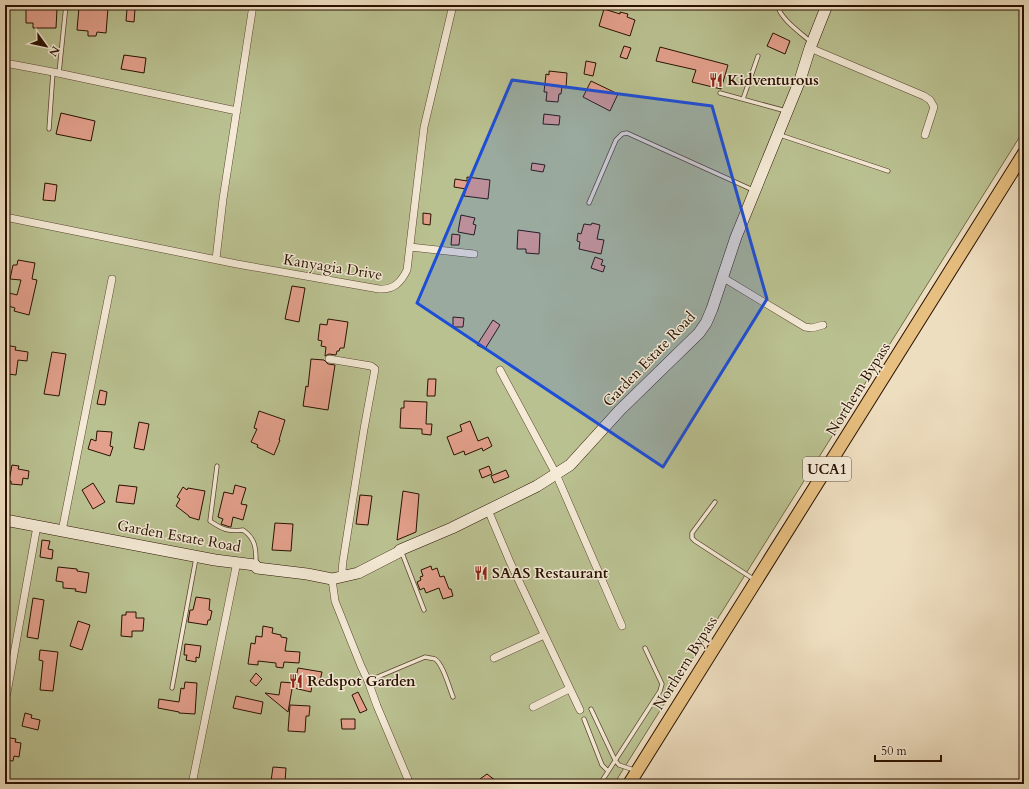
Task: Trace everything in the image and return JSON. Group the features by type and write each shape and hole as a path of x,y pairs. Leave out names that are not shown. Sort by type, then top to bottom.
{"main road":[{"name":"Northern Bypass","path":"629,784 1024,153"}],"street":[{"path":"216,259 253,5"},
{"name":"Kanyagia Drive","path":"5,217 237,264 386,289 393,288 402,279 407,270 424,127 453,5"},
{"name":"Garden Estate Road","path":"5,520 197,556 255,565 256,568 307,574 332,579 347,576 371,567 399,552 400,550 422,542 537,486 570,465 620,410 699,333 706,323 754,190 800,80 811,45 827,5"},
{"path":"811,45 930,100 934,107 925,135"},
{"path":"5,63 237,111"},
{"path":"410,247 474,254"},
{"path":"722,277 805,327 812,328 823,325"},
{"path":"62,531 112,279"},
{"path":"328,359 371,366 375,369 343,561 342,571 347,576"},
{"path":"500,370 556,474 622,626"},
{"path":"488,510 510,562 580,710"},
{"path":"5,696 8,693 37,526"},
{"path":"192,784 237,562"},
{"path":"332,579 336,601 377,706 410,784"},
{"path":"494,658 544,635"},
{"path":"533,707 569,689"}],"lane":[{"path":"49,129 66,5"},
{"path":"778,5 778,9 783,16 811,45"},
{"path":"743,99 758,56"},
{"path":"720,93 786,111"},
{"path":"589,204 616,140 622,134 627,133 754,190"},
{"path":"777,134 888,171"},
{"path":"217,466 210,521 219,528 233,531 242,530 250,535 255,546 256,568"},
{"path":"715,502 692,533 692,538 756,580"},
{"path":"400,550 424,610"},
{"path":"172,688 197,556"},
{"path":"600,784 660,691 662,684 645,648"},
{"path":"368,680 425,657 431,658 440,664 453,697"},
{"path":"591,709 615,760 619,764 637,771"},
{"path":"584,719 602,765 608,771"}],"highlighted area":[{"path":"512,80 712,106 767,299 663,467 417,303"}],"green space":[{"path":"5,5 1024,5 1024,130 614,784 5,784"}],"building":[{"path":"93,5 100,5 99,7 108,8 106,33 97,32 96,36 88,36 88,31 77,30 79,7 92,8"},
{"path":"26,9 57,9 56,28 33,28 33,23 26,23"},
{"path":"127,9 135,9 134,22 126,21"},
{"path":"604,9 620,14 620,12 628,14 627,17 635,20 630,36 599,26"},
{"path":"773,33 790,41 785,54 767,46"},
{"path":"624,46 631,48 627,59 620,57"},
{"path":"660,47 728,65 721,89 692,82 696,70 656,61"},
{"path":"124,55 146,58 144,73 121,69"},
{"path":"586,61 596,63 593,76 584,74"},
{"path":"549,71 567,73 566,88 562,87 558,102 546,101 547,92 544,92 546,74 549,75"},
{"path":"591,81 618,94 610,111 583,97"},
{"path":"61,113 95,121 91,141 56,134"},
{"path":"544,114 560,116 559,125 543,124"},
{"path":"532,163 545,165 543,172 531,170"},
{"path":"467,177 490,180 488,199 464,196 466,189 454,187 455,179 467,181"},
{"path":"45,183 57,185 55,201 43,200"},
{"path":"423,213 431,214 430,225 423,224"},
{"path":"461,215 475,218 473,224 476,225 474,235 458,232"},
{"path":"592,223 600,225 597,239 604,240 601,254 579,249 580,242 577,241 578,233 581,234 584,224 591,225"},
{"path":"518,230 540,233 539,254 526,253 526,249 517,249"},
{"path":"452,234 460,235 459,245 451,245"},
{"path":"595,257 603,260 601,265 605,266 603,272 591,268"},
{"path":"18,260 35,263 32,279 37,280 29,315 14,311 15,308 5,305 5,292 17,295 21,280 10,279 13,265 17,265"},
{"path":"292,286 305,288 299,322 285,319"},
{"path":"453,317 464,318 463,327 453,327"},
{"path":"328,319 348,322 344,348 340,348 336,355 329,354 325,356 326,347 321,346 322,341 318,340 320,324 327,325"},
{"path":"493,320 500,325 485,349 477,345"},
{"path":"5,345 16,347 15,350 28,352 27,361 18,360 16,375 8,374 8,372 5,371"},
{"path":"52,352 66,354 59,396 44,394"},
{"path":"311,359 324,360 328,364 335,365 328,410 303,406 306,386 308,387"},
{"path":"428,379 436,379 435,396 427,396"},
{"path":"100,390 107,392 105,405 97,404"},
{"path":"404,401 427,402 426,424 432,424 431,435 422,434 422,429 400,428 401,408 404,408"},
{"path":"259,411 285,420 280,440 274,455 257,447 258,445 251,442 257,429 254,428"},
{"path":"470,421 478,441 488,437 492,446 483,451 482,448 465,455 464,451 454,455 447,437 462,431 460,425"},
{"path":"139,422 149,424 144,450 134,448"},
{"path":"97,431 112,432 110,446 113,447 110,456 88,449 91,439 96,441"},
{"path":"12,465 19,466 18,469 29,471 28,479 23,478 22,485 11,484 11,481 9,481"},
{"path":"489,466 492,474 482,478 479,470"},
{"path":"506,470 509,477 494,483 491,476"},
{"path":"93,483 105,502 93,509 82,490"},
{"path":"119,485 137,487 134,504 116,502"},
{"path":"235,485 246,488 241,504 247,505 243,520 233,517 230,527 221,524 223,519 218,517 224,492 233,494"},
{"path":"183,487 187,490 188,488 205,491 199,520 189,517 176,506 180,499 177,497"},
{"path":"403,491 419,494 416,532 397,540"},
{"path":"360,495 372,496 368,525 356,524"},
{"path":"275,523 293,524 291,551 272,550"},
{"path":"42,540 50,541 48,549 53,550 52,559 40,557"},
{"path":"431,566 432,570 437,568 440,577 444,576 453,596 443,599 439,588 426,593 424,588 420,590 417,582 421,580 420,577 423,576 421,570"},
{"path":"58,567 77,569 77,571 89,573 86,593 75,591 76,589 63,588 63,582 56,581"},
{"path":"196,597 210,599 209,610 212,611 207,625 188,622 190,610 193,610"},
{"path":"33,598 44,600 38,639 27,637"},
{"path":"126,612 136,612 136,618 144,618 143,631 132,631 132,637 121,636 122,615 126,615"},
{"path":"78,621 90,625 82,650 70,646"},
{"path":"263,626 273,628 272,633 287,638 285,651 300,652 299,663 284,662 283,668 276,667 276,663 258,661 258,665 248,664 251,643 255,644 256,636 262,637"},
{"path":"185,644 201,646 199,658 196,657 196,662 186,660 187,655 184,655"},
{"path":"40,650 58,652 53,691 40,690 43,661 39,660"},
{"path":"298,668 322,672 319,685 312,684 311,692 294,688"},
{"path":"256,673 262,679 256,686 250,681"},
{"path":"185,682 197,683 195,714 179,713 158,708 159,699 179,702 181,688 184,689"},
{"path":"281,682 293,683 288,712 265,693 279,695"},
{"path":"358,692 367,710 360,713 352,695"},
{"path":"236,696 263,702 261,714 233,708"},
{"path":"290,705 310,706 309,716 306,716 305,732 288,731"},
{"path":"25,713 32,715 31,718 40,720 38,730 22,726"},
{"path":"341,719 355,719 355,729 342,729"},
{"path":"5,737 16,739 15,742 21,743 19,757 14,756 13,761 5,760"},
{"path":"273,767 286,768 285,783 271,781"},
{"path":"487,774 500,784 473,784"}],"place":[{"name":"Kidventurous","path":"716,80"},
{"name":"SAAS Restaurant","path":"481,573"},
{"name":"Redspot Garden","path":"296,681"}]}
